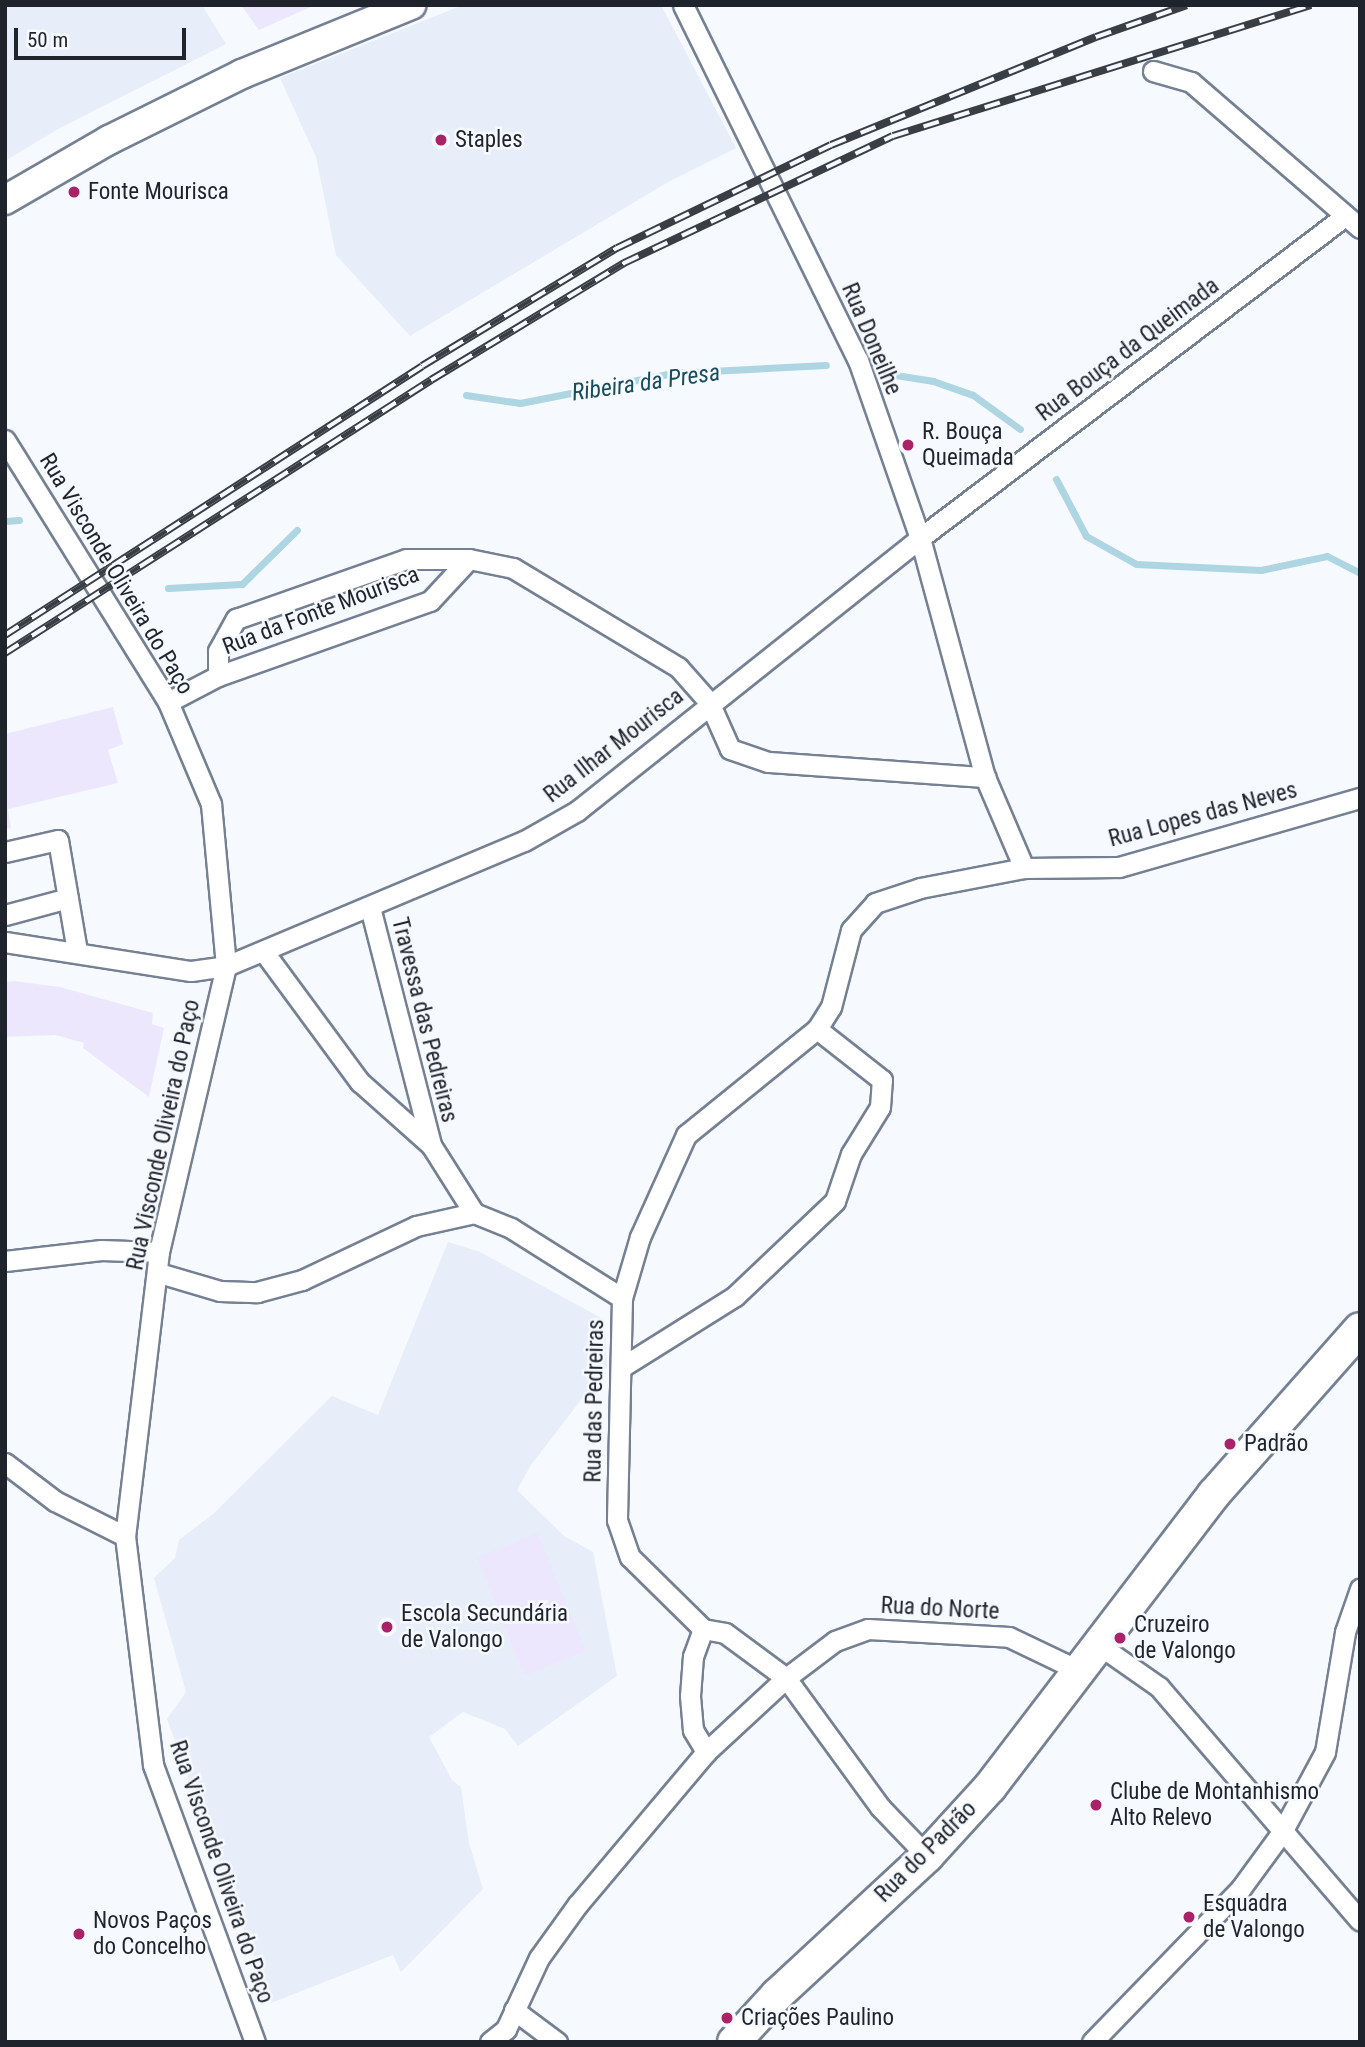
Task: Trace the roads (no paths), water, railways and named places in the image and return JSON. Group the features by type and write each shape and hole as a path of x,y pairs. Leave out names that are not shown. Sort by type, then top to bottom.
{"main road":[{"path":"5,200 109,140 242,74 411,5"},
{"name":"Rua do Padrão","path":"734,2042 777,1995 927,1856 990,1787 1214,1493 1360,1329"}],"street":[{"name":"Rua Doneilhe","path":"683,5 858,360 920,538 985,777 1024,868"},
{"path":"1153,71 1191,82 1353,222"},
{"name":"Rua Bouça da Queimada","path":"709,702 920,538 1353,222"},
{"name":"Rua Visconde Oliveira do Paço","path":"5,440 168,702 211,804 226,966 159,1252 159,1273 125,1536 153,1765 255,2042"},
{"name":"Rua da Fonte Mourisca","path":"218,676 218,651 236,619 406,559 469,559 513,568 678,667 709,702"},
{"name":"Rua da Fonte Mourisca","path":"168,702 218,676 430,601 469,559"},
{"name":"Rua Ilhar Mourisca","path":"5,942 77,951 191,971 226,966 524,841 577,811 709,702 730,749 768,762 985,777"},
{"name":"Rua Lopes das Neves","path":"622,1298 640,1237 686,1135 817,1029 831,1007 851,930 876,903 920,888 1024,868 1119,867 1360,798"},
{"path":"5,852 58,840 77,951"},
{"path":"5,915 68,898"},
{"name":"Travessa das Pedreiras","path":"370,907 431,1145"},
{"path":"159,1273 220,1291 257,1292 302,1280 416,1226 474,1213 431,1145 360,1082 264,952"},
{"path":"622,1367 735,1296 835,1201 851,1154 880,1107 883,1080 817,1029"},
{"name":"Rua das Pedreiras","path":"474,1213 511,1228 622,1298 617,1520 630,1556 703,1629 725,1633 786,1678 880,1807 927,1856"},
{"path":"5,1262 101,1250 159,1252"},
{"path":"5,1463 55,1500 125,1536"},
{"path":"1092,2042 1241,1888 1282,1832 1325,1752 1345,1632 1360,1589"},
{"path":"703,1629 693,1656 690,1696 693,1730 706,1752"},
{"name":"Rua do Norte","path":"490,2042 506,2029 539,1958 578,1904 706,1752 786,1678 835,1641 868,1629 1009,1637 1080,1671"},
{"path":"1099,1645 1158,1687 1360,1920"},
{"path":"514,2010 557,2042"}],"waterway":[{"name":"Ribeira da Presa","path":"466,395 520,403 673,373 826,365"},
{"name":"Ribeira da Presa","path":"889,374 933,381 973,395 1020,429"},
{"name":"Ribeira da Presa","path":"1056,479 1086,536 1136,564 1261,570 1327,556 1360,573"},
{"name":"Ribeira da Presa","path":"5,521 19,520"},
{"name":"Ribeira da Presa","path":"168,588 242,584 297,530"}],"railway":[{"path":"5,635 422,366 617,248 831,145 1096,37 1187,5"},
{"path":"5,653 431,380 624,263 893,136 1311,5"}],"place":[{"name":"Staples","path":"441,140"},
{"name":"Fonte Mourisca","path":"74,192"},
{"name":"R. Bouça Queimada","path":"908,445"},
{"name":"Padrão","path":"1230,1444"},
{"name":"Escola Secundária de Valongo","path":"387,1627"},
{"name":"Cruzeiro de Valongo","path":"1120,1638"},
{"name":"Clube de Montanhismo Alto Relevo","path":"1096,1805"},
{"name":"Esquadra de Valongo","path":"1189,1917"},
{"name":"Novos Paços do Concelho","path":"79,1934"},
{"name":"Criações Paulino","path":"727,2018"}]}
